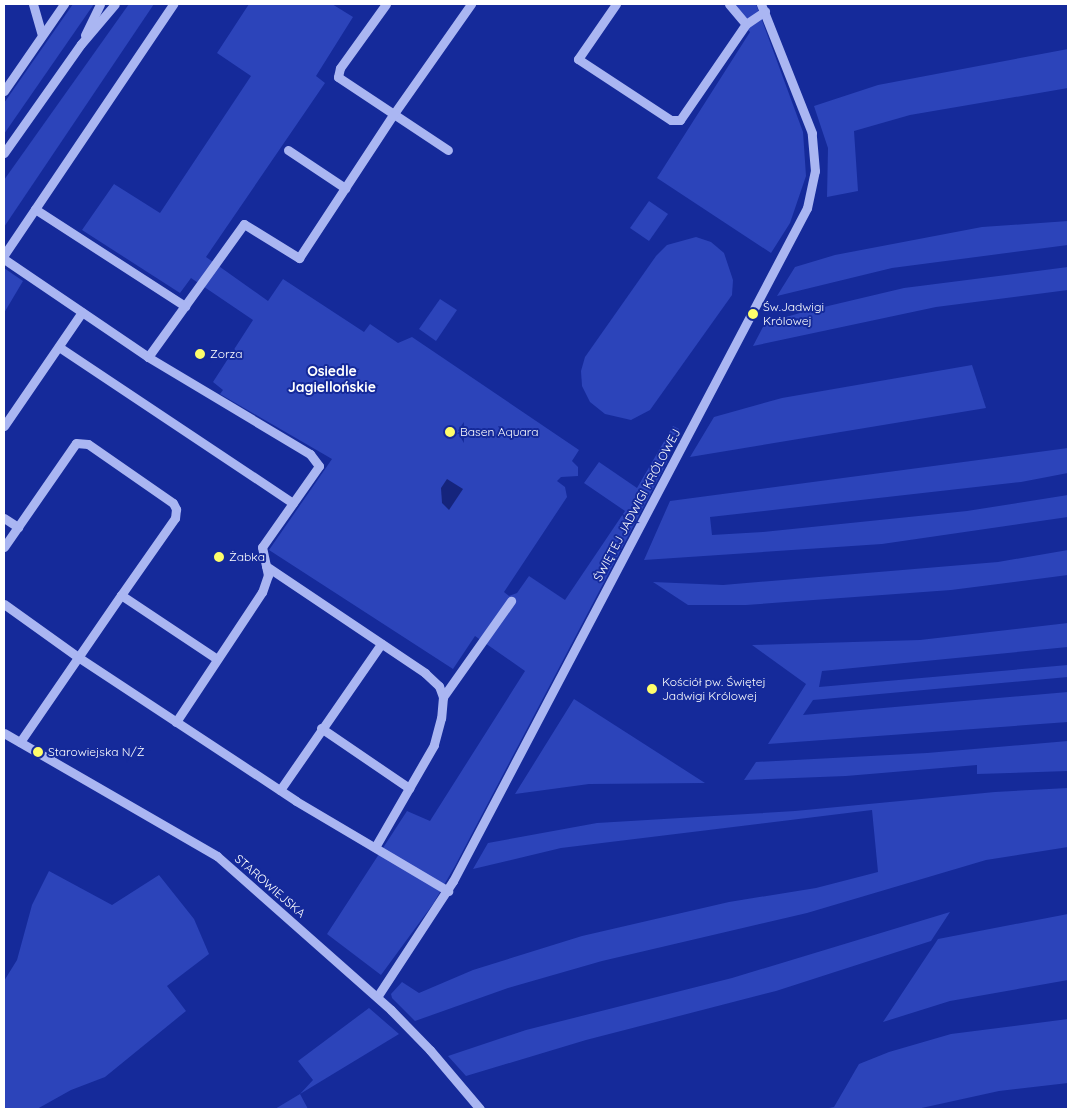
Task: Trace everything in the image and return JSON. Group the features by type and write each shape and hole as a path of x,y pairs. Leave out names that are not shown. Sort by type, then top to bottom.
{"street":[{"path":"33,4 42,35"},
{"path":"4,91 64,4"},
{"path":"80,44 100,4"},
{"path":"4,153 80,44 114,4"},
{"path":"173,4 4,257 148,357 316,459 319,466 262,547 268,575 262,592 176,722"},
{"path":"148,357 244,224 299,258 393,115 471,4"},
{"path":"616,4 578,59 671,120 680,120 694,103 746,24 763,8"},
{"path":"729,4 746,24"},
{"path":"383,5 340,68 338,77 448,150"},
{"name":"ŚWIĘTEJ JADWIGI KRÓLOWEJ","path":"376,997 448,890 807,208 815,171 812,133 763,8"},
{"path":"288,150 345,188"},
{"path":"35,209 185,306"},
{"path":"4,426 82,312"},
{"path":"59,347 293,503"},
{"path":"4,547 76,443 88,444 173,503 176,509 175,518 20,742"},
{"path":"4,518 18,527"},
{"path":"265,566 425,673 439,686 443,697"},
{"path":"121,595 218,659"},
{"path":"375,847 434,745 443,697 511,601"},
{"path":"4,604 78,657 280,790 448,890"},
{"path":"280,790 321,728 381,644"},
{"path":"321,728 409,788"},
{"name":"STAROWIEJSKA","path":"4,733 217,856 376,997 430,1050 480,1109"}],"shaded area":[{"path":"73,4 94,4 4,134 4,103"},
{"path":"129,4 154,4 4,227 4,180"},
{"path":"249,4 332,4 353,17 316,76 325,83 206,257 268,301 283,279 364,332 370,324 398,343 412,337 579,450 572,461 578,467 578,476 561,477 557,481 565,487 567,497 504,592 509,596 517,593 529,576 565,600 625,511 584,483 599,462 637,488 673,426 679,429 666,464 455,866 433,904 381,975 327,934 407,811 430,821 525,671 475,636 453,669 269,550 332,459 220,394 223,390 213,382 253,320 191,278 180,293 82,230 114,184 160,213 251,76 217,53"},
{"path":"724,4 756,4 803,132 806,176 790,223 771,253 657,178 750,32"},
{"path":"1068,49 1068,88 910,115 854,131 858,191 827,197 828,148 814,106 878,85"},
{"path":"649,201 668,214 649,241 630,228"},
{"path":"1068,221 1068,245 892,268 777,296 795,267 835,255 982,227"},
{"path":"696,237 711,242 724,253 733,280 732,295 650,410 631,420 605,414 590,402 582,386 581,371 585,357 656,256 667,245"},
{"path":"1068,267 1068,290 936,307 753,346 765,323 807,311 904,288"},
{"path":"4,268 23,281 4,313"},
{"path":"440,299 457,310 436,341 419,329"},
{"path":"972,365 986,408 690,457 714,417 782,398"},
{"path":"1068,448 1068,473 1021,482 710,517 712,535 763,532 967,511 1068,495 1068,517 882,544 644,560 670,501"},
{"path":"447,479 463,489 449,510 442,503 441,488"},
{"path":"1068,550 1068,575 951,590 746,605 688,605 653,582 723,585 998,562"},
{"path":"1068,623 1068,647 822,671 819,687 1068,665 1068,677 813,700 803,715 1068,692 1068,722 768,744 806,684 752,645 920,640"},
{"path":"574,699 705,783 589,784 515,794"},
{"path":"1068,741 1068,771 977,774 977,765 846,776 744,780 756,762 927,753"},
{"path":"1068,788 1068,847 986,860 807,913 602,961 508,988 415,1021 392,998 391,994 402,982 419,993 473,970 582,936 729,902 816,888 878,872 872,810 561,848 473,869 488,843 597,823 795,811 995,792"},
{"path":"49,871 112,905 159,875 194,919 209,954 167,986 186,1011 105,1077 71,1090 37,1109 4,1109 4,981 17,960 32,905"},
{"path":"950,912 931,941 776,991 586,1040 466,1076 448,1056 526,1030 732,978"},
{"path":"1068,914 1068,980 950,1001 883,1022 938,939"},
{"path":"369,1008 399,1034 300,1094 313,1080 298,1061"},
{"path":"1068,1019 1068,1083 999,1091 917,1109 824,1109 834,1107 859,1064 889,1052 951,1034"},
{"path":"300,1094 308,1109 275,1109"}],"place":[{"name":"Św.Jadwigi Królowej","path":"753,314"},
{"name":"Zorza","path":"200,354"},
{"name":"Basen Aquara","path":"450,432"},
{"name":"Żabka","path":"219,557"},
{"name":"Kościół pw. Świętej Jadwigi Królowej","path":"652,689"},
{"name":"Starowiejska N/Ż","path":"38,752"}],"district":[{"name":"Osiedle Jagiellońskie","path":"332,380"}]}
